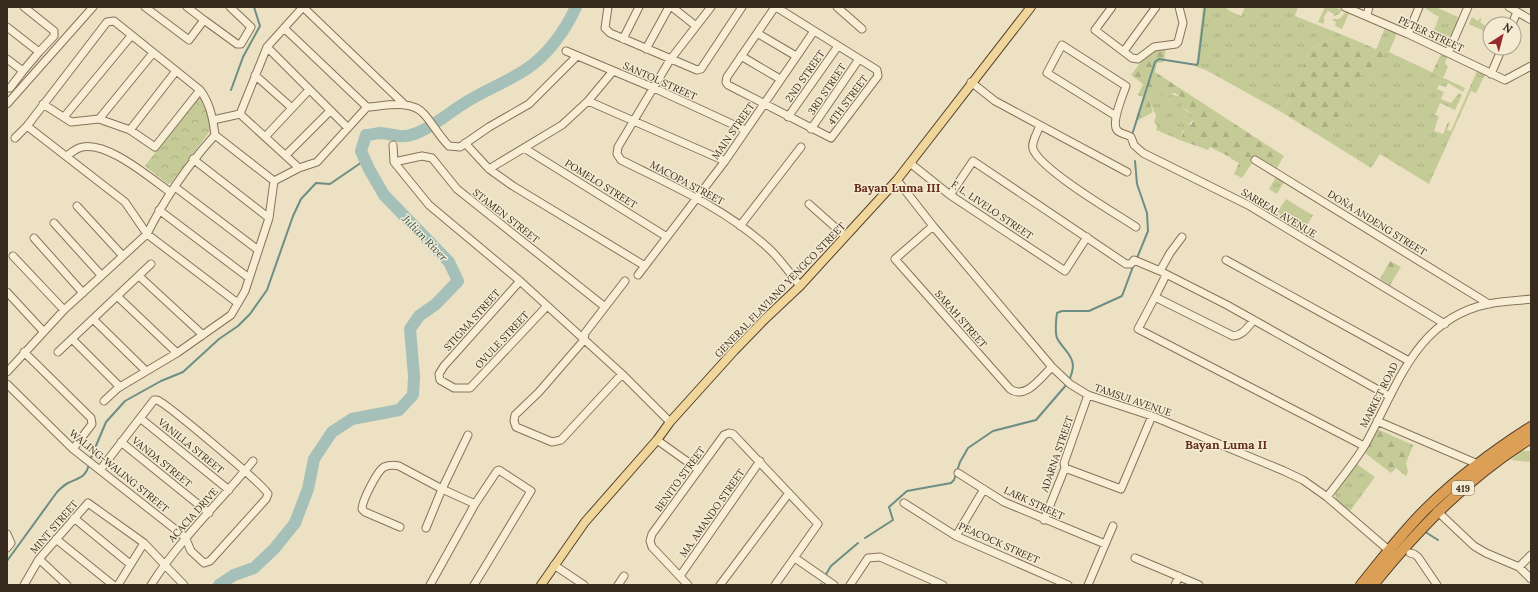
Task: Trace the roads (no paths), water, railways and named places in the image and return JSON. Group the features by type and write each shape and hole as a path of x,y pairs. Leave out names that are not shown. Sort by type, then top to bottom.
{"highway":[{"name":"419","path":"1403,548 1429,506 1482,467 1531,427"},
{"name":"419","path":"1361,585 1393,553 1403,548 1441,515 1482,467 1531,438"},
{"name":"419","path":"1373,585 1393,553"}],"main road":[{"name":"GENERAL FLAVIANO YENGCO STREET","path":"540,585 585,522 618,482 657,440 670,422 760,323 800,286 897,180 971,82 1031,7"}],"street":[{"path":"8,88 55,33 24,7"},
{"path":"7,104 93,7"},
{"path":"145,7 187,39 191,39 204,20"},
{"path":"187,7 238,44 241,44 251,27 230,7"},
{"path":"240,114 267,47 303,7 405,105"},
{"path":"608,7 605,28 610,33 693,70 701,68 742,7"},
{"path":"622,39 639,7"},
{"path":"646,49 670,7 696,26"},
{"name":"MACOPA STREET","path":"711,7 670,60 618,147 618,157 621,160 696,198 740,226 767,246 800,286"},
{"path":"780,79 741,56 775,7 814,31"},
{"path":"837,7 862,29"},
{"path":"1112,7 1095,30 1134,59 1138,59 1154,47 1176,44 1179,39 1183,23 1179,7"},
{"path":"1124,51 1156,7"},
{"name":"PETER STREET","path":"1345,7 1367,15 1491,74 1507,80 1531,66"},
{"path":"1367,15 1370,7"},
{"path":"1408,34 1419,7"},
{"path":"1448,53 1468,7"},
{"path":"1509,7 1531,20"},
{"path":"1515,16 1517,12"},
{"path":"15,138 27,126 107,22 114,20 131,36 200,90 206,97 213,120 215,135 274,181"},
{"path":"7,26 39,52"},
{"path":"284,28 367,107"},
{"name":"4TH STREET","path":"741,56 727,77 726,82 728,85 828,138 833,137 878,76 877,70 814,31"},
{"name":"MAIN STREET","path":"638,275 725,161 814,31"},
{"path":"757,33 796,56"},
{"path":"64,117 131,36"},
{"path":"1062,45 1126,86 1116,116 1047,73 1062,45"},
{"name":"2ND STREET","path":"788,117 838,46"},
{"path":"267,47 348,128"},
{"name":"SANTOL STREET","path":"566,51 654,88 745,130"},
{"path":"99,119 152,53"},
{"path":"274,181 299,168 317,162 367,107 405,105 416,108 424,113 449,146 460,147 489,126 529,104 577,56"},
{"path":"1491,74 1499,56"},
{"path":"7,59 23,71"},
{"name":"3RD STREET","path":"811,129 859,59"},
{"path":"130,130 176,71"},
{"path":"489,168 562,125 588,101 613,71"},
{"path":"255,75 292,108"},
{"path":"971,82 995,101 1127,172"},
{"path":"43,104 71,122 99,119 130,130 152,146 157,146 200,90"},
{"path":"265,137 309,90"},
{"path":"588,101 725,161"},
{"path":"286,155 330,111"},
{"path":"213,120 240,114"},
{"path":"240,114 299,168"},
{"name":"SARREAL AVENUE","path":"1116,116 1116,129 1128,135 1134,145 1143,152 1248,205 1445,324"},
{"path":"1040,125 1033,142 1033,148 1050,169 1136,227"},
{"path":"27,126 125,202 147,234 234,301 238,301"},
{"path":"7,372 43,331 64,310 147,234 159,210 193,159 215,135"},
{"path":"465,143 489,168 513,186 645,266"},
{"path":"393,145 394,162 429,205 520,281 622,374 670,422"},
{"path":"66,156 80,148 97,147 125,161 173,189 258,250"},
{"path":"740,226 801,147"},
{"name":"POMELO STREET","path":"524,148 667,237"},
{"name":"STAMEN STREET","path":"394,162 426,155 432,158 457,189 606,307"},
{"path":"193,159 269,218"},
{"name":"DOÑA ANDENG STREET","path":"1255,160 1489,304"},
{"path":"950,195 973,161 1126,264 1131,264 1134,260 1227,305 1253,321 1389,396"},
{"name":"F. L. LIVELO STREET","path":"910,163 950,195 1065,270 1087,237"},
{"name":"TAMSUI AVENUE","path":"897,180 933,226 1052,367 1070,384 1088,395 1152,416 1284,471 1315,488 1327,497 1393,553"},
{"path":"104,401 120,386 177,353 231,314 245,291 269,218 274,181"},
{"path":"809,204 845,236"},
{"path":"77,206 124,256"},
{"path":"159,210 249,278"},
{"path":"54,223 101,275"},
{"name":"SARAH STREET","path":"933,226 895,259 1010,390 1017,394 1025,393 1052,367"},
{"path":"1182,237 1170,253 1155,297 1138,329 1364,446"},
{"path":"34,238 83,293"},
{"path":"13,256 64,310"},
{"path":"1226,260 1408,361"},
{"path":"58,352 151,264"},
{"path":"138,276 203,335"},
{"name":"STIGMA STREET","path":"470,388 454,388 446,385 440,380 439,374 520,281"},
{"path":"622,374 562,440 552,442 516,427 514,421 515,416 539,392 584,340 585,333 625,281"},
{"path":"7,292 43,331"},
{"path":"117,296 177,353"},
{"path":"1155,297 1233,336 1239,336 1244,333 1253,321"},
{"name":"MARKET ROAD","path":"1327,497 1364,446 1408,361 1427,337 1445,324 1466,312 1489,304 1531,299"},
{"name":"OVULE STREET","path":"470,388 547,306"},
{"path":"93,319 146,371"},
{"path":"72,339 120,386"},
{"path":"24,352 91,418 92,424 73,449"},
{"name":"WALING-WALING STREET","path":"7,384 73,449 185,537"},
{"name":"ADARNA STREET","path":"1044,520 1065,468 1064,463 1088,395"},
{"path":"97,468 121,442 154,400 160,401 267,491 268,494 266,499 208,562 201,561 191,551 185,537"},
{"path":"1065,468 1120,489 1152,416"},
{"name":"VANILLA STREET","path":"140,418 228,490"},
{"path":"1377,421 1482,467"},
{"name":"BENITO STREET","path":"680,576 652,547 650,541 652,534 724,435 729,433 733,434 760,461"},
{"path":"426,528 442,489 468,435"},
{"path":"657,440 699,470"},
{"name":"VANDA STREET","path":"121,442 208,513"},
{"name":"ACACIA DRIVE","path":"151,585 165,563 185,537 253,461"},
{"path":"760,461 818,524 775,585"},
{"name":"MA. AMANDO STREET","path":"680,576 760,461"},
{"path":"400,527 365,512 362,509 377,474 383,468 391,465 399,466 442,489 475,504"},
{"path":"430,585 475,504 497,470 499,470 531,491 474,585"},
{"name":"LARK STREET","path":"958,473 1004,502 1044,520 1105,544"},
{"path":"956,536 984,489"},
{"path":"720,585 789,492"},
{"name":"PEACOCK STREET","path":"904,502 956,536 1068,585"},
{"name":"MINT STREET","path":"24,585 39,559 88,503 144,543"},
{"path":"1441,515 1449,524 1480,550 1519,567 1531,579"},
{"path":"74,518 130,564"},
{"path":"1088,585 1113,526"},
{"path":"7,534 11,543 7,548"},
{"path":"56,539 113,585"},
{"path":"118,585 144,543 165,563 184,585"},
{"path":"1403,548 1429,572 1437,585"},
{"path":"1519,567 1531,555"},
{"path":"795,558 834,585"},
{"path":"850,585 868,558 880,558 943,585"},
{"path":"1134,558 1199,585"},
{"path":"39,559 59,582 67,585"},
{"path":"554,565 584,585"},
{"path":"618,585 624,576"},
{"path":"680,576 688,585"},
{"path":"1175,585 1178,576"}],"waterway":[{"path":"231,90 243,57 260,26 254,7"},
{"name":"Julian River","path":"219,585 234,575 254,568 274,549 295,523 308,489 314,459 332,432 352,419 399,410 413,395 414,376 410,329 419,316 436,304 458,281 449,262 384,195 369,169 361,151 366,135 381,133 405,136 414,134 433,125 471,99 517,75 541,58 555,42 576,7"},
{"path":"1132,135 1155,62 1159,59 1197,65 1205,7"},
{"path":"90,460 106,422 125,401 161,381 183,372 219,339 238,326 250,314 267,290 293,216 301,199 316,183 330,184 365,160"},
{"path":"1135,161 1137,184 1147,213 1148,231 1137,258"},
{"path":"1069,380 1073,366 1070,356 1056,336 1057,313 1062,311 1089,311 1122,296 1134,264"},
{"path":"865,538 893,520 889,507 907,491 951,483 954,480 960,462 968,448 993,431 1036,420 1067,384"},
{"path":"7,561 57,492 62,487 84,475 89,464"},
{"path":"1427,533 1438,540"},
{"path":"825,576 831,566 858,543"}],"district":[{"name":"Bayan Luma III","path":"897,187"},
{"name":"Bayan Luma II","path":"1226,444"}]}
